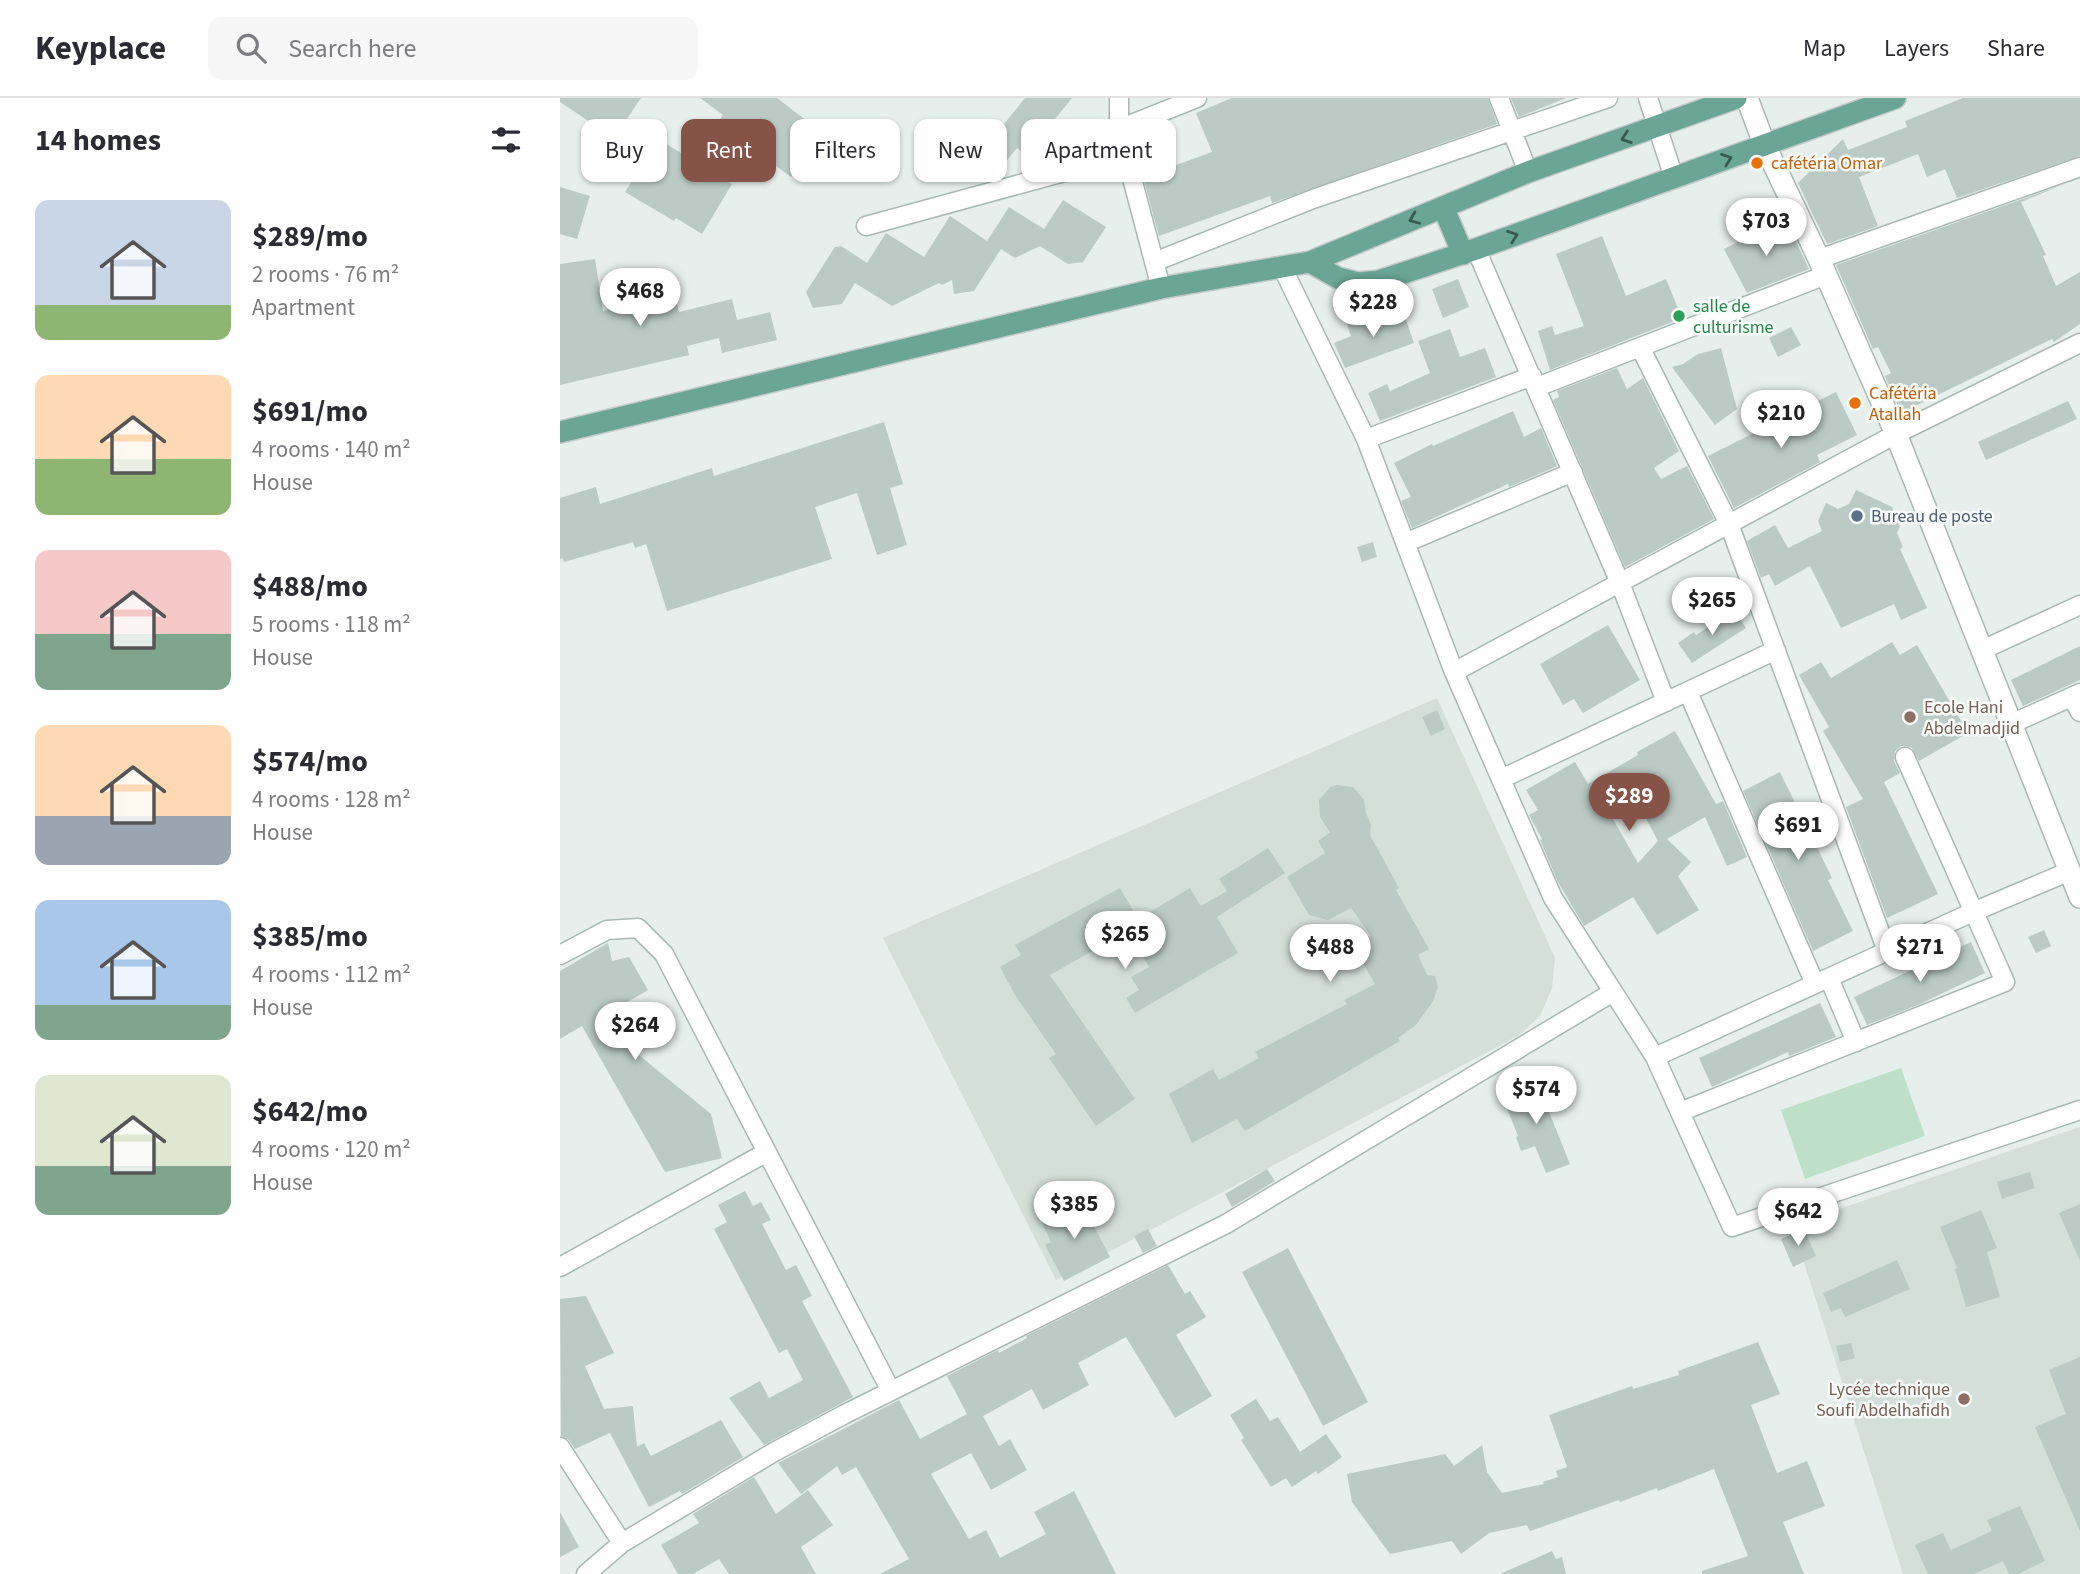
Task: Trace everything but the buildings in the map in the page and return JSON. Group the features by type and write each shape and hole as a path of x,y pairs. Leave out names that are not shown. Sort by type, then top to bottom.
{"main road":[{"path":"560,432 1161,288 1310,262 1528,172 1736,98"},
{"path":"1310,262 1338,278 1357,283 1379,281 1895,98"},
{"path":"1443,207 1469,251"}],"street":[{"path":"1119,98 1119,119"},
{"path":"1144,119 1198,98"},
{"path":"1499,98 1528,172"},
{"path":"1154,262 1313,199 1608,98"},
{"path":"1648,98 1674,178"},
{"path":"1747,98 1765,146 1823,267 1896,434 2080,897"},
{"path":"1366,439 1640,347 1823,267 2080,167"},
{"path":"866,226 1027,182"},
{"path":"1133,182 1161,288"},
{"path":"1469,251 1534,381 1620,583 1666,702"},
{"path":"1282,267 1366,439 1454,673 1553,898 1655,1057 1732,1227 2080,1111"},
{"path":"1454,673 1896,434 2080,342"},
{"path":"1640,347 1729,524 1887,951"},
{"path":"1405,543 1573,472"},
{"path":"1982,650 2080,605"},
{"path":"1501,779 1776,650"},
{"path":"1688,691 1822,981 1856,1042"},
{"path":"2011,724 2077,701"},
{"path":"1680,1112 2004,982 1905,757"},
{"path":"1655,1057 1973,912 2070,871"},
{"path":"560,955 607,930 638,928 664,954 891,1391"},
{"path":"586,1574 622,1544 774,1452 1226,1224 1613,992"},
{"path":"560,1267 767,1153"},
{"path":"560,1447 622,1544"}],"shaded area":[{"path":"1437,698 1555,958 1552,988 1540,1016 1518,1036 1056,1280 883,938"},
{"name":"Lycée technique Soufi Abdelhafidh","path":"2080,1127 2080,1574 1903,1574 1792,1225"}],"green space":[{"path":"1901,1068 1925,1136 1805,1179 1781,1110"}],"place":[{"name":"cafétéria Omar","path":"1757,163"},
{"name":"salle de culturisme","path":"1679,316"},
{"name":"Cafétéria Atallah","path":"1855,403"},
{"name":"Bureau de poste","path":"1857,516"},
{"name":"Ecole Hani Abdelmadjid","path":"1910,717"},
{"name":"Lycée technique Soufi Abdelhafidh","path":"1964,1399"}]}
